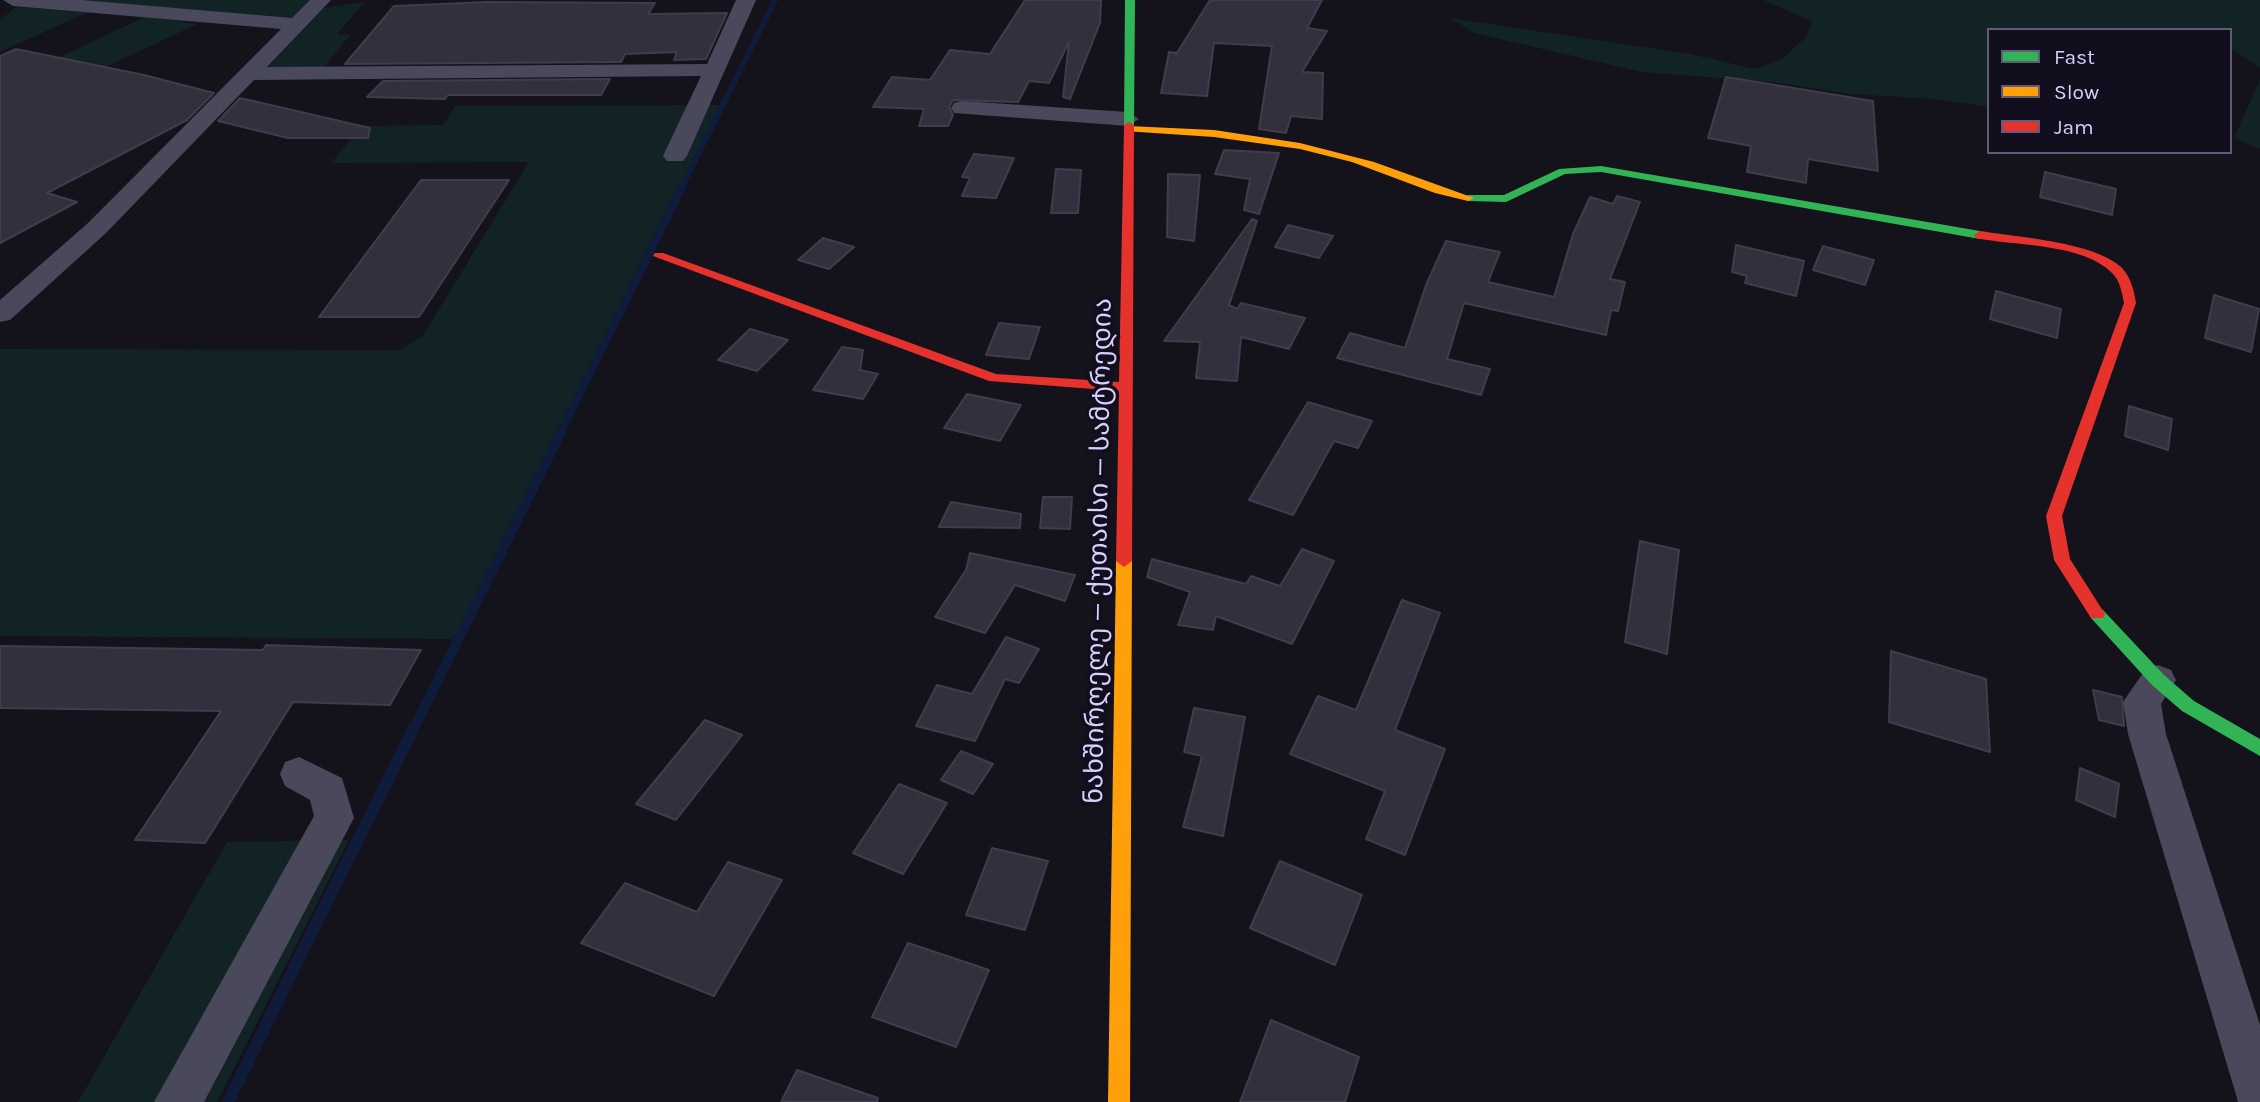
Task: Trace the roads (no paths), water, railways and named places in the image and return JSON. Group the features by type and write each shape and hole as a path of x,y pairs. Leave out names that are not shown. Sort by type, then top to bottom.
{"street":[{"path":"0,12 13,0 296,23"},
{"path":"0,314 97,228 321,0"},
{"path":"675,156 712,70 747,0"},
{"name":"ნახშირღელე — ქუთაისი — სამტრედია","path":"1119,1102 1130,0"},
{"path":"249,74 712,70"},
{"path":"962,108 1261,138 1358,160 1449,194 1497,200 1531,191 1562,171 1601,169 2096,255 2116,266 2128,282 2130,303 2054,516 2062,560 2096,613 2158,680 2188,706 2260,748"},
{"path":"659,256 994,378 1125,387"},
{"path":"2158,680 2143,702 2147,734 2260,1098"},
{"path":"178,1102 334,818 328,790 299,774"}],"waterway":[{"path":"679,193 775,0"},
{"path":"561,432 680,191"},
{"path":"413,730 562,430"},
{"path":"228,1102 413,729"}]}
